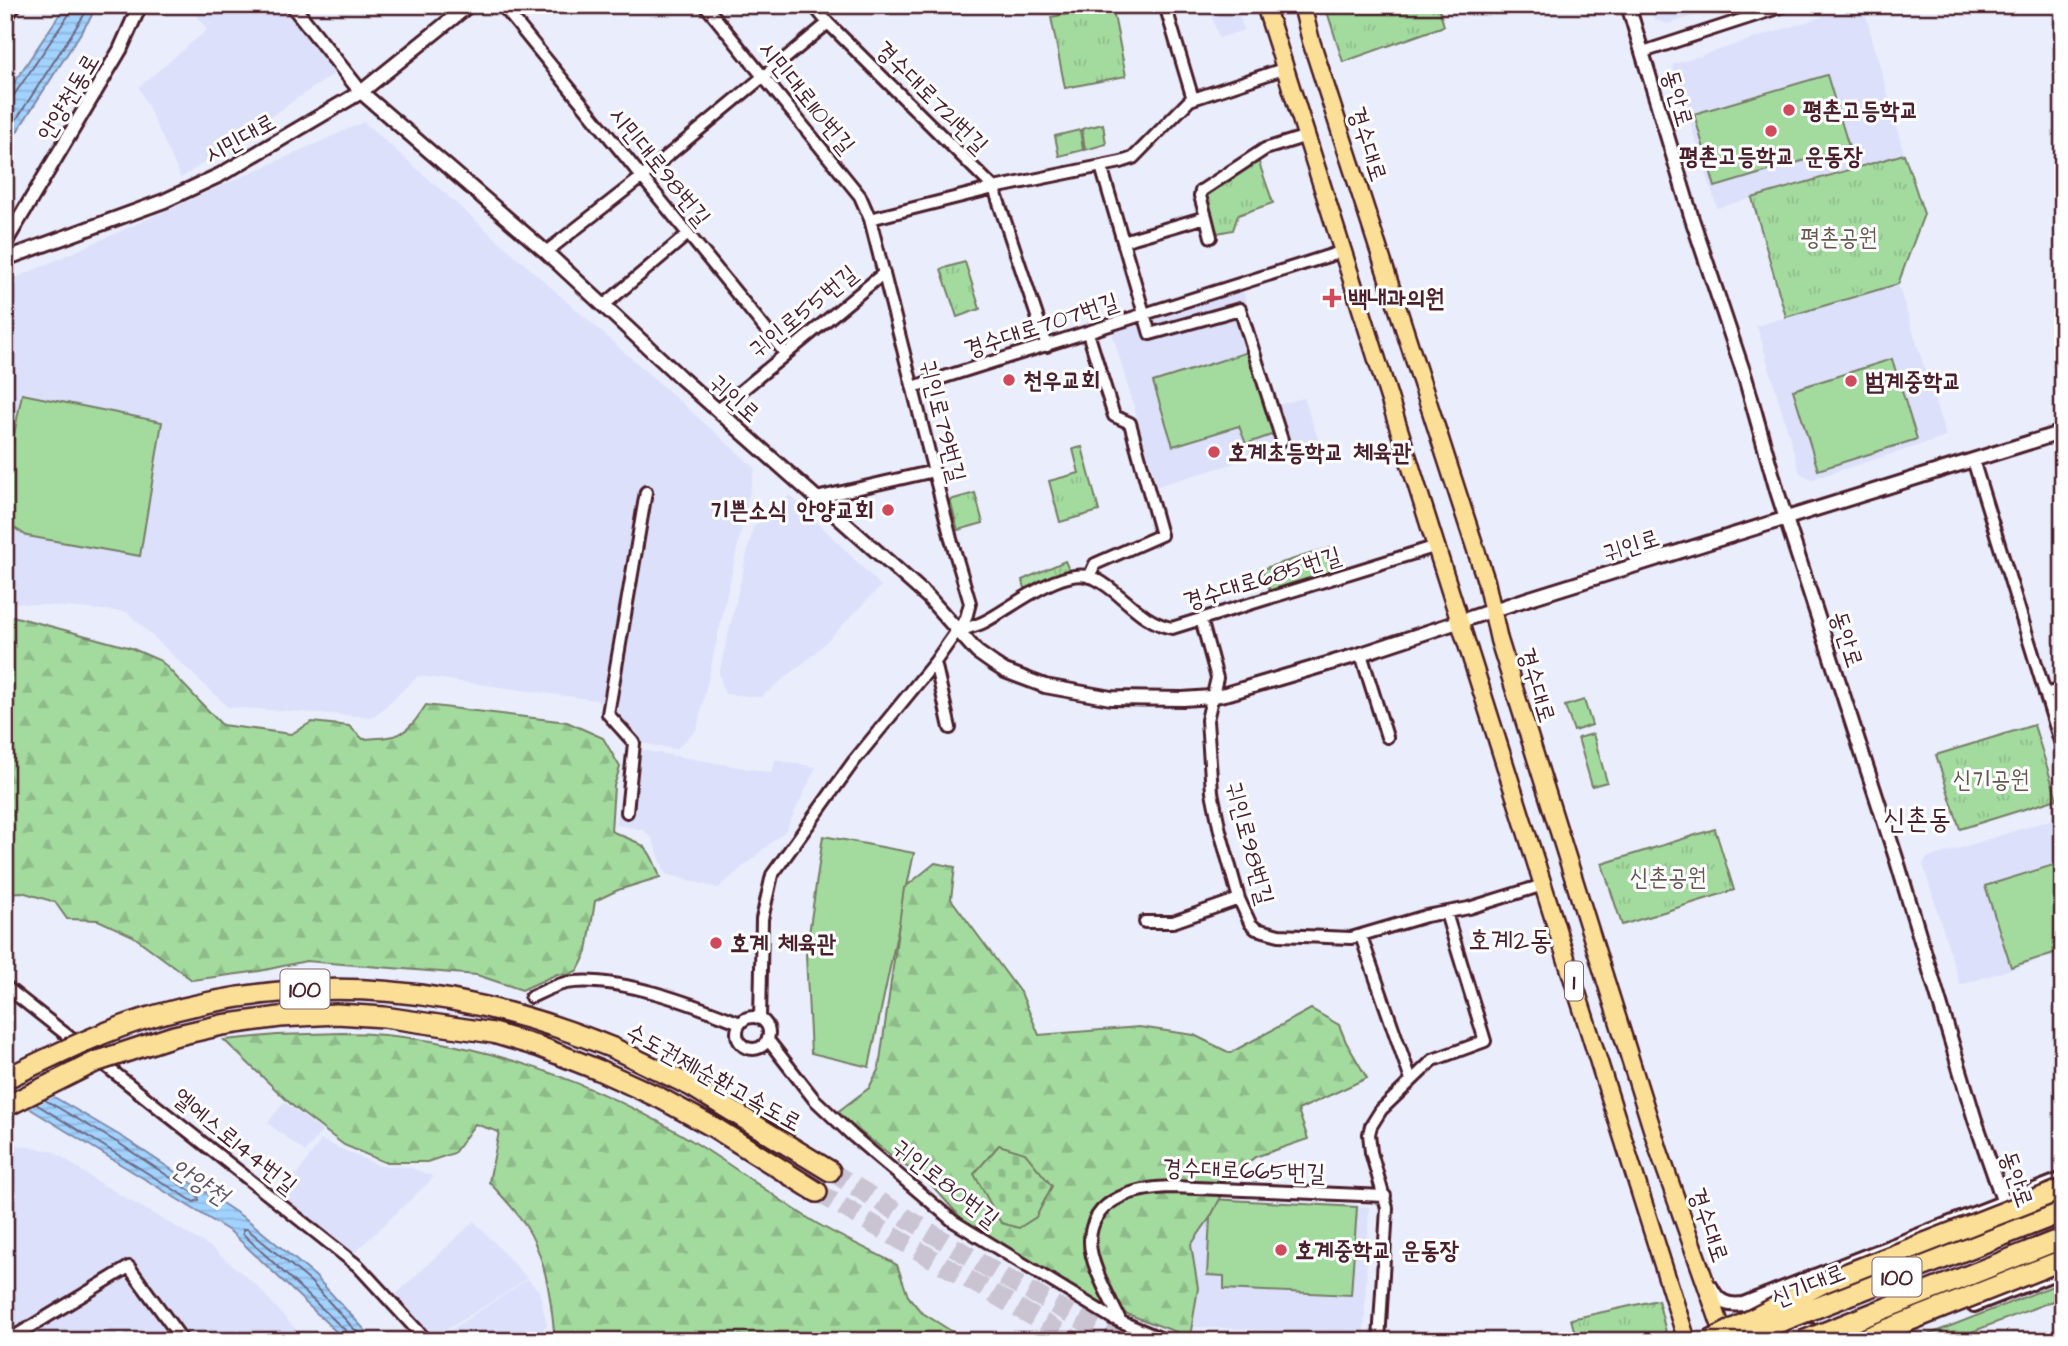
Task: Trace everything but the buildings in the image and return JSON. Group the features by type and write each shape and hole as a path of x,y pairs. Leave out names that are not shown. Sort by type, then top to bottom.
{"highway":[{"name":"수도권제1순환고속도로","path":"5,1079 68,1048 156,1015 264,993 345,988 452,999 502,1009 612,1048 691,1086 830,1171"},
{"name":"수도권제1순환고속도로","path":"5,1107 95,1062 174,1036 280,1017 337,1014 384,1017 493,1033 540,1047 601,1071 660,1098 715,1128 817,1192"},
{"path":"1710,1341 1825,1282 2063,1189"},
{"name":"100","path":"1727,1341 2063,1212"},
{"name":"100","path":"1803,1341 2063,1238"},
{"path":"1858,1341 2063,1260"}],"main road":[{"name":"1","path":"1267,5 1687,1341"},
{"name":"경수대로","path":"1296,5 1311,41"},
{"name":"경수대로","path":"1302,5 1311,41 1486,581 1499,640 1638,1086 1727,1341"}],"street":[{"path":"5,18 14,5"},
{"name":"안양천동로","path":"5,243 120,50 140,5"},
{"name":"귀인로","path":"292,5 361,92 546,252 928,597 977,652 1005,671 1045,686 1111,698 1211,697 1361,654 2063,432"},
{"name":"시민대로","path":"5,259 164,201 220,175 361,92 469,5"},
{"name":"시민대로98번길","path":"502,5 785,353"},
{"name":"시민대로110번길","path":"705,5 860,196 870,219"},
{"path":"1166,5 1193,99"},
{"name":"동안로","path":"1628,5 1692,219 1748,389 1785,518 1897,862 1971,1108 2032,1283"},
{"path":"1643,52 1787,5"},
{"name":"경수대로721번길","path":"820,8 828,23 994,188"},
{"path":"546,252 642,177 828,23"},
{"name":"경수대로721번길","path":"870,219 994,188 1133,158 1193,99 1286,68"},
{"path":"1211,237 1201,191 1265,149 1307,136"},
{"name":"경수대로707번길","path":"1101,166 1143,314"},
{"path":"994,188 1047,346"},
{"path":"1123,241 1206,217"},
{"name":"귀인로79번길","path":"870,219 951,539 970,603 966,618 958,631"},
{"path":"603,306 688,234"},
{"name":"경수대로707번길","path":"913,387 1344,251"},
{"name":"귀인로55번길","path":"718,410 884,273"},
{"path":"1143,314 1150,334 1240,309 1282,440"},
{"path":"760,1018 762,919 772,875 854,761 958,631 982,623 1057,580 1080,575 1089,577 1095,565 1161,535 1130,423 1114,416 1088,332"},
{"path":"1973,460 2062,749"},
{"path":"816,498 934,471"},
{"path":"627,812 634,743 608,714 646,492"},
{"name":"경수대로685번길","path":"1089,577 1157,625 1172,628 1437,546"},
{"path":"1201,619 1217,678 1211,697"},
{"path":"1361,654 1387,737"},
{"path":"935,662 950,728"},
{"path":"2045,694 2063,689"},
{"name":"귀인로98번길","path":"1211,697 1207,720 1212,792 1220,831 1239,899 1250,923 1267,934 1351,938 1543,885"},
{"path":"1145,922 1173,922 1239,899"},
{"path":"1379,1341 1387,1216 1385,1196 1371,1152 1369,1134 1381,1110 1433,1060 1485,1041 1446,913"},
{"path":"1362,936 1410,1080"},
{"path":"531,997 566,982 598,982 637,989 696,1006 740,1023 751,1017 760,1018 768,1027 768,1040 757,1049 747,1049 737,1038 740,1023"},
{"name":"엘에스로144번길","path":"5,986 358,1266 427,1341"},
{"name":"귀인로80번길","path":"768,1040 814,1099 943,1213 1072,1294 1121,1322 1167,1341"},
{"path":"1693,1249 1715,1296 1730,1305 1743,1304 2063,1179"},
{"name":"경수대로665번길","path":"1121,1322 1093,1259 1090,1241 1094,1221 1106,1206 1124,1195 1151,1188 1172,1187 1385,1196"},
{"name":"신기대로","path":"1727,1341 2063,1207"},
{"name":"신기대로","path":"1780,1341 2063,1229"},
{"path":"7,1341 128,1267 183,1341"},
{"path":"1882,1341 2063,1270"},
{"path":"1852,1341 1888,1300"}],"shaded area":[{"path":"190,5 283,5 339,70 181,178 139,87 207,30"},
{"path":"1236,5 1244,30 1219,38 1210,11"},
{"path":"1649,5 1730,5 1667,24 1654,19"},
{"name":"평촌고등학교","path":"1863,5 1904,154 1717,208 1672,65"},
{"path":"364,122 755,468 697,729 676,749 634,742 596,700 418,676 374,717 228,707 127,612 5,602 5,283"},
{"name":"범계중학교","path":"1898,284 1946,437 1812,479 1800,473 1757,326"},
{"path":"1243,291 1278,405 1304,398 1318,439 1157,486 1112,332"},
{"path":"790,495 881,586 813,655 761,697 725,694 719,674 753,528"},
{"path":"630,748 772,773 775,760 816,767 786,830 718,888 666,874 652,838 643,830 616,825"},
{"path":"2063,816 2063,953 1960,985 1923,864 1928,858"},
{"path":"284,1102 322,1131 305,1152 268,1123"},
{"path":"321,1140 380,1166 409,1167 434,1177 349,1258 276,1200"},
{"path":"5,1143 53,1151 96,1181 209,1246 256,1285 306,1341 7,1341"},
{"path":"1191,1196 1369,1207 1364,1333 1189,1327"},
{"path":"474,1221 527,1278 430,1340 391,1299"},
{"path":"528,1279 539,1291 547,1325 531,1341 434,1341"}],"green space":[{"path":"1112,5 1126,76 1065,88 1051,17"},
{"path":"1325,5 1438,5 1444,26 1343,62"},
{"name":"평촌고등학교 운동장","path":"1827,75 1849,147 1715,187 1694,114"},
{"path":"1103,124 1106,144 1085,150 1082,129"},
{"path":"1080,130 1083,150 1059,156 1055,136"},
{"name":"평촌공원","path":"1904,154 1924,214 1898,284 1786,317 1752,198"},
{"path":"1258,160 1273,203 1238,215 1233,230 1212,234 1202,195 1216,183"},
{"path":"965,262 980,309 957,317 941,269"},
{"path":"1251,351 1274,434 1246,444 1239,426 1173,446 1153,382"},
{"path":"1892,359 1917,439 1818,470 1793,390"},
{"path":"22,394 162,422 140,556 27,536 5,522 5,480"},
{"path":"1082,447 1099,511 1060,522 1049,481 1079,473 1073,449"},
{"path":"975,493 983,523 958,530 950,500"},
{"path":"1329,548 1337,575 1272,596 1262,569"},
{"path":"1065,561 1070,572 1026,590 1022,580"},
{"path":"5,614 131,648 161,661 222,725 291,734 312,722 349,726 363,739 386,737 407,729 426,705 567,722 603,738 620,767 614,786 611,831 643,846 652,857 660,877 618,890 595,901 587,952 578,970 568,975 557,974 522,990 477,975 306,961 260,971 192,980 133,936 98,920 67,919 55,902 22,892 5,893"},
{"path":"1584,700 1592,725 1574,731 1565,706"},
{"name":"신기공원","path":"2034,725 2057,799 1960,829 1936,755"},
{"path":"1593,734 1607,782 1592,786 1578,738"},
{"name":"신촌공원","path":"1715,829 1734,890 1622,925 1602,864"},
{"path":"823,836 914,853 869,1067 811,1053 806,955"},
{"path":"2063,862 2063,950 2011,967 1985,886"},
{"path":"935,863 955,867 951,899 1022,995 1039,1035 1139,1027 1194,1035 1230,1053 1311,1009 1339,1025 1367,1078 1298,1110 1308,1139 1255,1157 1232,1176 1211,1216 1191,1245 1198,1288 1190,1337 1067,1292 1004,1252 963,1220 927,1180 836,1113 869,1088 879,1068 904,888"},
{"path":"342,1033 386,1035 473,1050 559,1076 640,1112 696,1143 819,1224 897,1265 908,1296 921,1312 967,1341 555,1341 549,1291 535,1243 518,1215 489,1182 499,1132 475,1124 454,1153 427,1162 384,1162 344,1145 294,1107 224,1040"},
{"path":"999,1145 1025,1153 1052,1186 1036,1217 1019,1228 1001,1223 974,1174"},
{"name":"호계중학교 운동장","path":"1211,1199 1357,1207 1351,1295 1224,1289 1224,1276 1207,1275"},
{"path":"2063,1282 2063,1297 1948,1341 1912,1341"},
{"path":"1658,1300 1666,1332 1640,1341 1577,1341 1571,1319"}],"water":[{"path":"66,5 94,5 91,17 5,150 5,96"},
{"path":"5,1053 49,1094 124,1138 249,1221 315,1276 375,1341 346,1341 231,1232 32,1110 5,1087"}],"pier":[{"path":"14,1056 58,1095 27,1110 5,1091 5,1061"}],"tunnel":[{"path":"830,1171 1000,1275 1120,1341"},
{"path":"817,1192 1075,1341"}],"place":[{"name":"평촌고등학교","path":"1789,110"},
{"name":"평촌고등학교 운동장","path":"1771,131"},
{"name":"백내과의원","path":"1332,298"},
{"name":"천우교회","path":"1009,380"},
{"name":"범계중학교","path":"1851,381"},
{"name":"호계초등학교 체육관","path":"1214,452"},
{"name":"기쁜소식 안양교회","path":"888,510"},
{"name":"호계 체육관","path":"716,943"},
{"name":"호계중학교 운동장","path":"1281,1250"}],"district":[{"name":"신촌동","path":"1917,818"},
{"name":"호계2동","path":"1510,939"}],"water label":[{"name":"안양천","path":"200,1181"}]}
